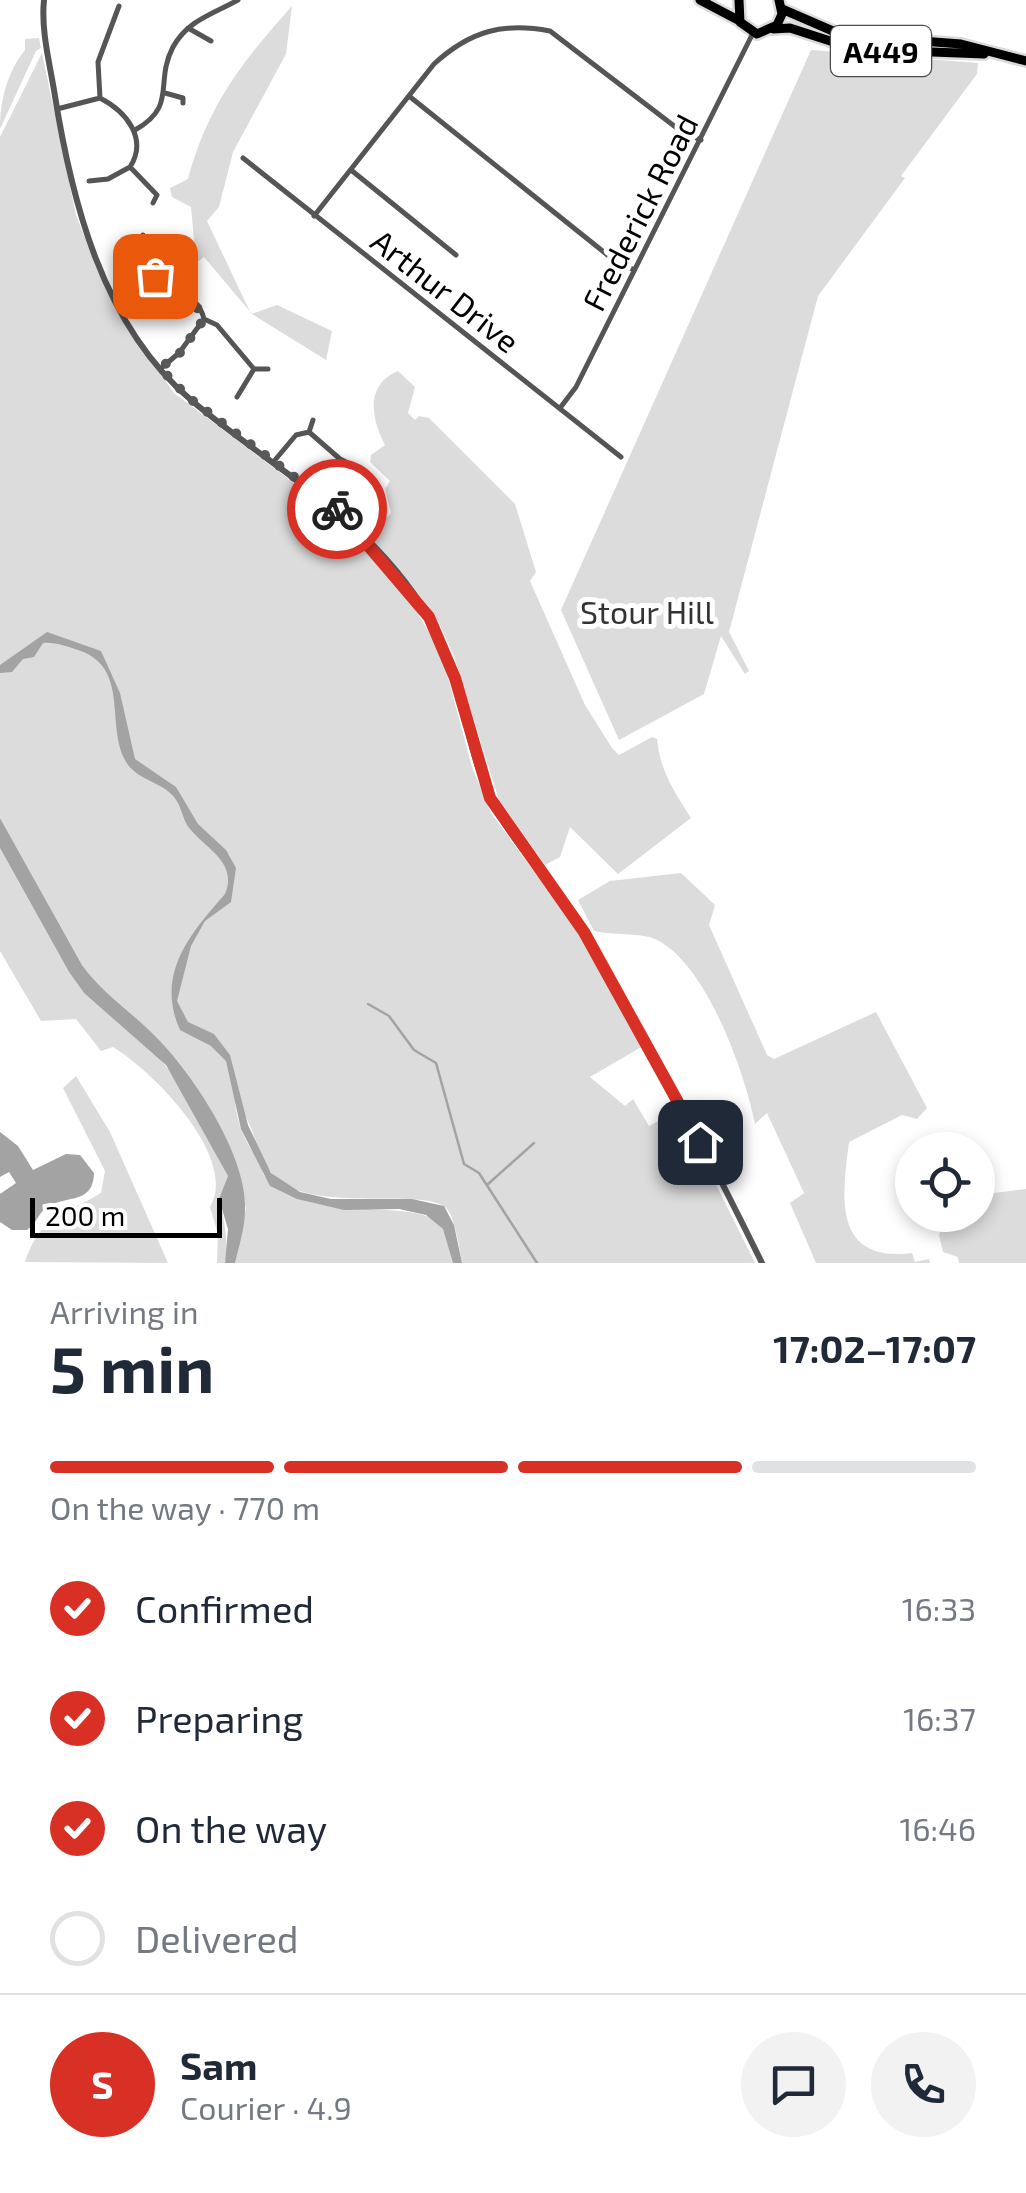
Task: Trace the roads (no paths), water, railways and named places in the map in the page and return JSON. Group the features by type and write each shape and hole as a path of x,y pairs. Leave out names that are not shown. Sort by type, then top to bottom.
{"highway":[{"path":"700,0 753,33"},
{"path":"740,0 740,22"},
{"name":"A449","path":"773,30 781,4 842,35 961,44 1026,61"},
{"name":"A449","path":"753,33 790,28 855,49 992,54"}],"street":[{"path":"40,0 71,187 88,238 119,302 160,368 202,408 275,460 350,522 429,617 446,654 481,777 496,809 584,932 762,1263"},
{"path":"134,130 156,116 165,93 168,62 188,28 238,0"},
{"path":"100,98 98,62 118,18 119,6"},
{"path":"314,216 409,96 456,44 489,28 523,26 554,33 682,132 701,140"},
{"path":"188,28 211,40"},
{"name":"Frederick Road","path":"560,408 576,387 753,33"},
{"path":"165,93 184,98"},
{"path":"409,96 610,257 634,270"},
{"path":"57,109 100,98"},
{"path":"89,182 130,168 138,144 134,130 122,114 100,98"},
{"name":"Arthur Drive","path":"243,158 621,458"},
{"path":"130,168 161,195 153,203"},
{"path":"351,170 456,255"},
{"path":"130,241 143,239 142,255 155,276 193,301 204,319 217,325 254,369 268,369"},
{"path":"160,368 179,354 204,319"},
{"path":"237,397 254,369"},
{"path":"309,432 313,420"},
{"path":"275,460 296,435 309,432"},
{"path":"309,432 340,459 360,469"}],"waterway":[{"path":"368,1004 389,1016 414,1050 436,1063 464,1164 479,1173 537,1263"},
{"path":"487,1185 534,1143"}],"park label":[{"name":"Stour Hill","path":"647,611"}]}
